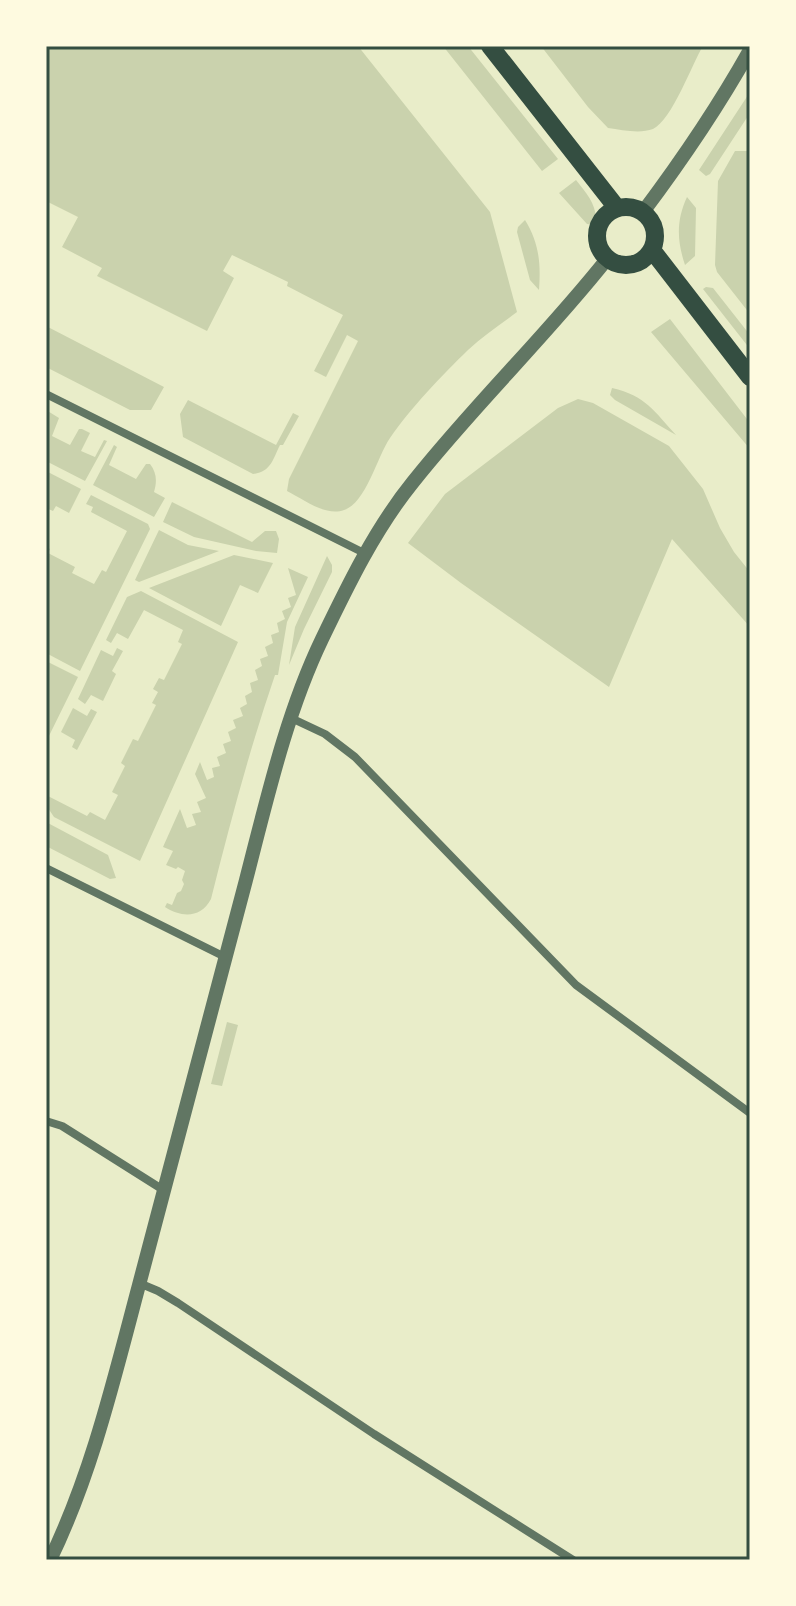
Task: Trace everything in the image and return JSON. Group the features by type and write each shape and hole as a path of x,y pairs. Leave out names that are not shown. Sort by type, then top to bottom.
{"main road":[{"path":"490,46 617,208"},
{"path":"630,207 643,212 653,223 656,236 652,250 643,260 632,265 619,265 607,259 598,246 597,230 604,217 617,208 630,207"},
{"path":"652,250 750,377"}],"street":[{"path":"643,212 678,166 750,50"},
{"path":"50,1560 66,1526 107,1407 291,718 321,642 388,516 453,434 561,315 607,259"},
{"path":"46,394 366,554"},
{"path":"291,718 325,734 355,757 576,985 750,1113"},
{"path":"46,868 225,957"},
{"path":"46,1121 62,1126 165,1191"},
{"path":"139,1283 168,1297 374,1434 573,1560"}],"green space":[{"path":"46,46 358,46 490,212 517,312 468,350 416,404 390,438 365,489 352,506 337,512 330,511 287,491 289,479 358,341 347,335 326,377 314,371 343,315 287,286 288,282 232,255 223,271 234,278 207,331 97,276 102,268 62,247 78,217 46,201"},
{"path":"443,46 468,46 558,159 542,171"},
{"path":"541,46 703,46 667,115 653,129 637,131 608,128"},
{"path":"750,92 750,113 706,176 699,170"},
{"path":"735,151 750,151 750,314 717,272 715,265 718,181"},
{"path":"576,180 594,207 595,225 587,224 559,193"},
{"path":"687,197 696,208 695,256 685,265 679,231"},
{"path":"525,220 538,254 539,290 530,280 517,232"},
{"path":"713,288 750,335 750,349 703,289"},
{"path":"670,319 750,423 750,449 651,332"},
{"path":"46,326 164,387 151,410 130,410 46,367"},
{"path":"612,388 641,400 676,435 615,400 610,395"},
{"path":"578,399 593,403 669,446 703,489 720,528 750,572 750,627 672,539 609,687 408,543 445,494 558,408"},
{"path":"188,400 276,445 293,413 299,416 271,464 264,471 253,474 183,437 180,414"},
{"path":"46,410 59,418 52,436 70,445 79,429 90,433 81,451 95,457 104,440 107,441 85,481 46,461"},
{"path":"114,445 117,447 109,465 136,479 146,464 152,467 156,478 154,492 165,498 154,517 93,485"},
{"path":"46,471 81,489 69,513 56,506 53,511 46,508"},
{"path":"91,495 148,524 150,529 80,671 46,653 46,547 50,549 48,553 75,567 72,573 94,584 102,570 106,572 127,531 91,512 93,507 86,504"},
{"path":"172,502 252,542 265,531 276,531 279,539 277,553 194,537 163,522"},
{"path":"159,530 188,545 219,551 139,582 135,580"},
{"path":"234,555 273,563 258,593 240,585 221,626 149,588"},
{"path":"327,556 332,572 289,665 295,627"},
{"path":"288,568 308,577 287,622 278,675 275,675 249,758 211,899 197,913 178,913 165,907 167,903 172,905 181,891 185,871 166,865 173,851 163,847 180,809 187,828 196,825 192,814 201,812 197,802 206,798 195,774 200,762 207,780 214,777 212,768 220,766 217,757 226,753 223,744 231,741 228,732 236,728 233,720 243,716 240,708 247,704 245,696 252,692 250,683 258,680 255,670 262,666 260,659 268,656 265,647 273,643 271,635 279,632 277,623 285,619 282,611 291,607 288,598 296,595"},
{"path":"141,591 238,642 140,861 54,817 46,805 46,795 87,816 90,812 105,820 118,795 112,792 125,766 121,763 133,739 138,741 156,705 152,703 158,692 153,689 159,678 164,680 182,644 178,642 183,630 144,610 128,639 117,633 111,643 106,640 127,597"},
{"path":"117,648 123,651 112,671 116,674 103,701 91,695 85,704 78,699 101,650 113,656"},
{"path":"46,661 78,677 46,742"},
{"path":"73,708 87,716 91,709 97,712 77,750 72,747 75,740 61,732"},
{"path":"46,822 108,855 116,878 110,879 46,846"},
{"path":"227,1022 238,1025 222,1086 211,1084"}]}
